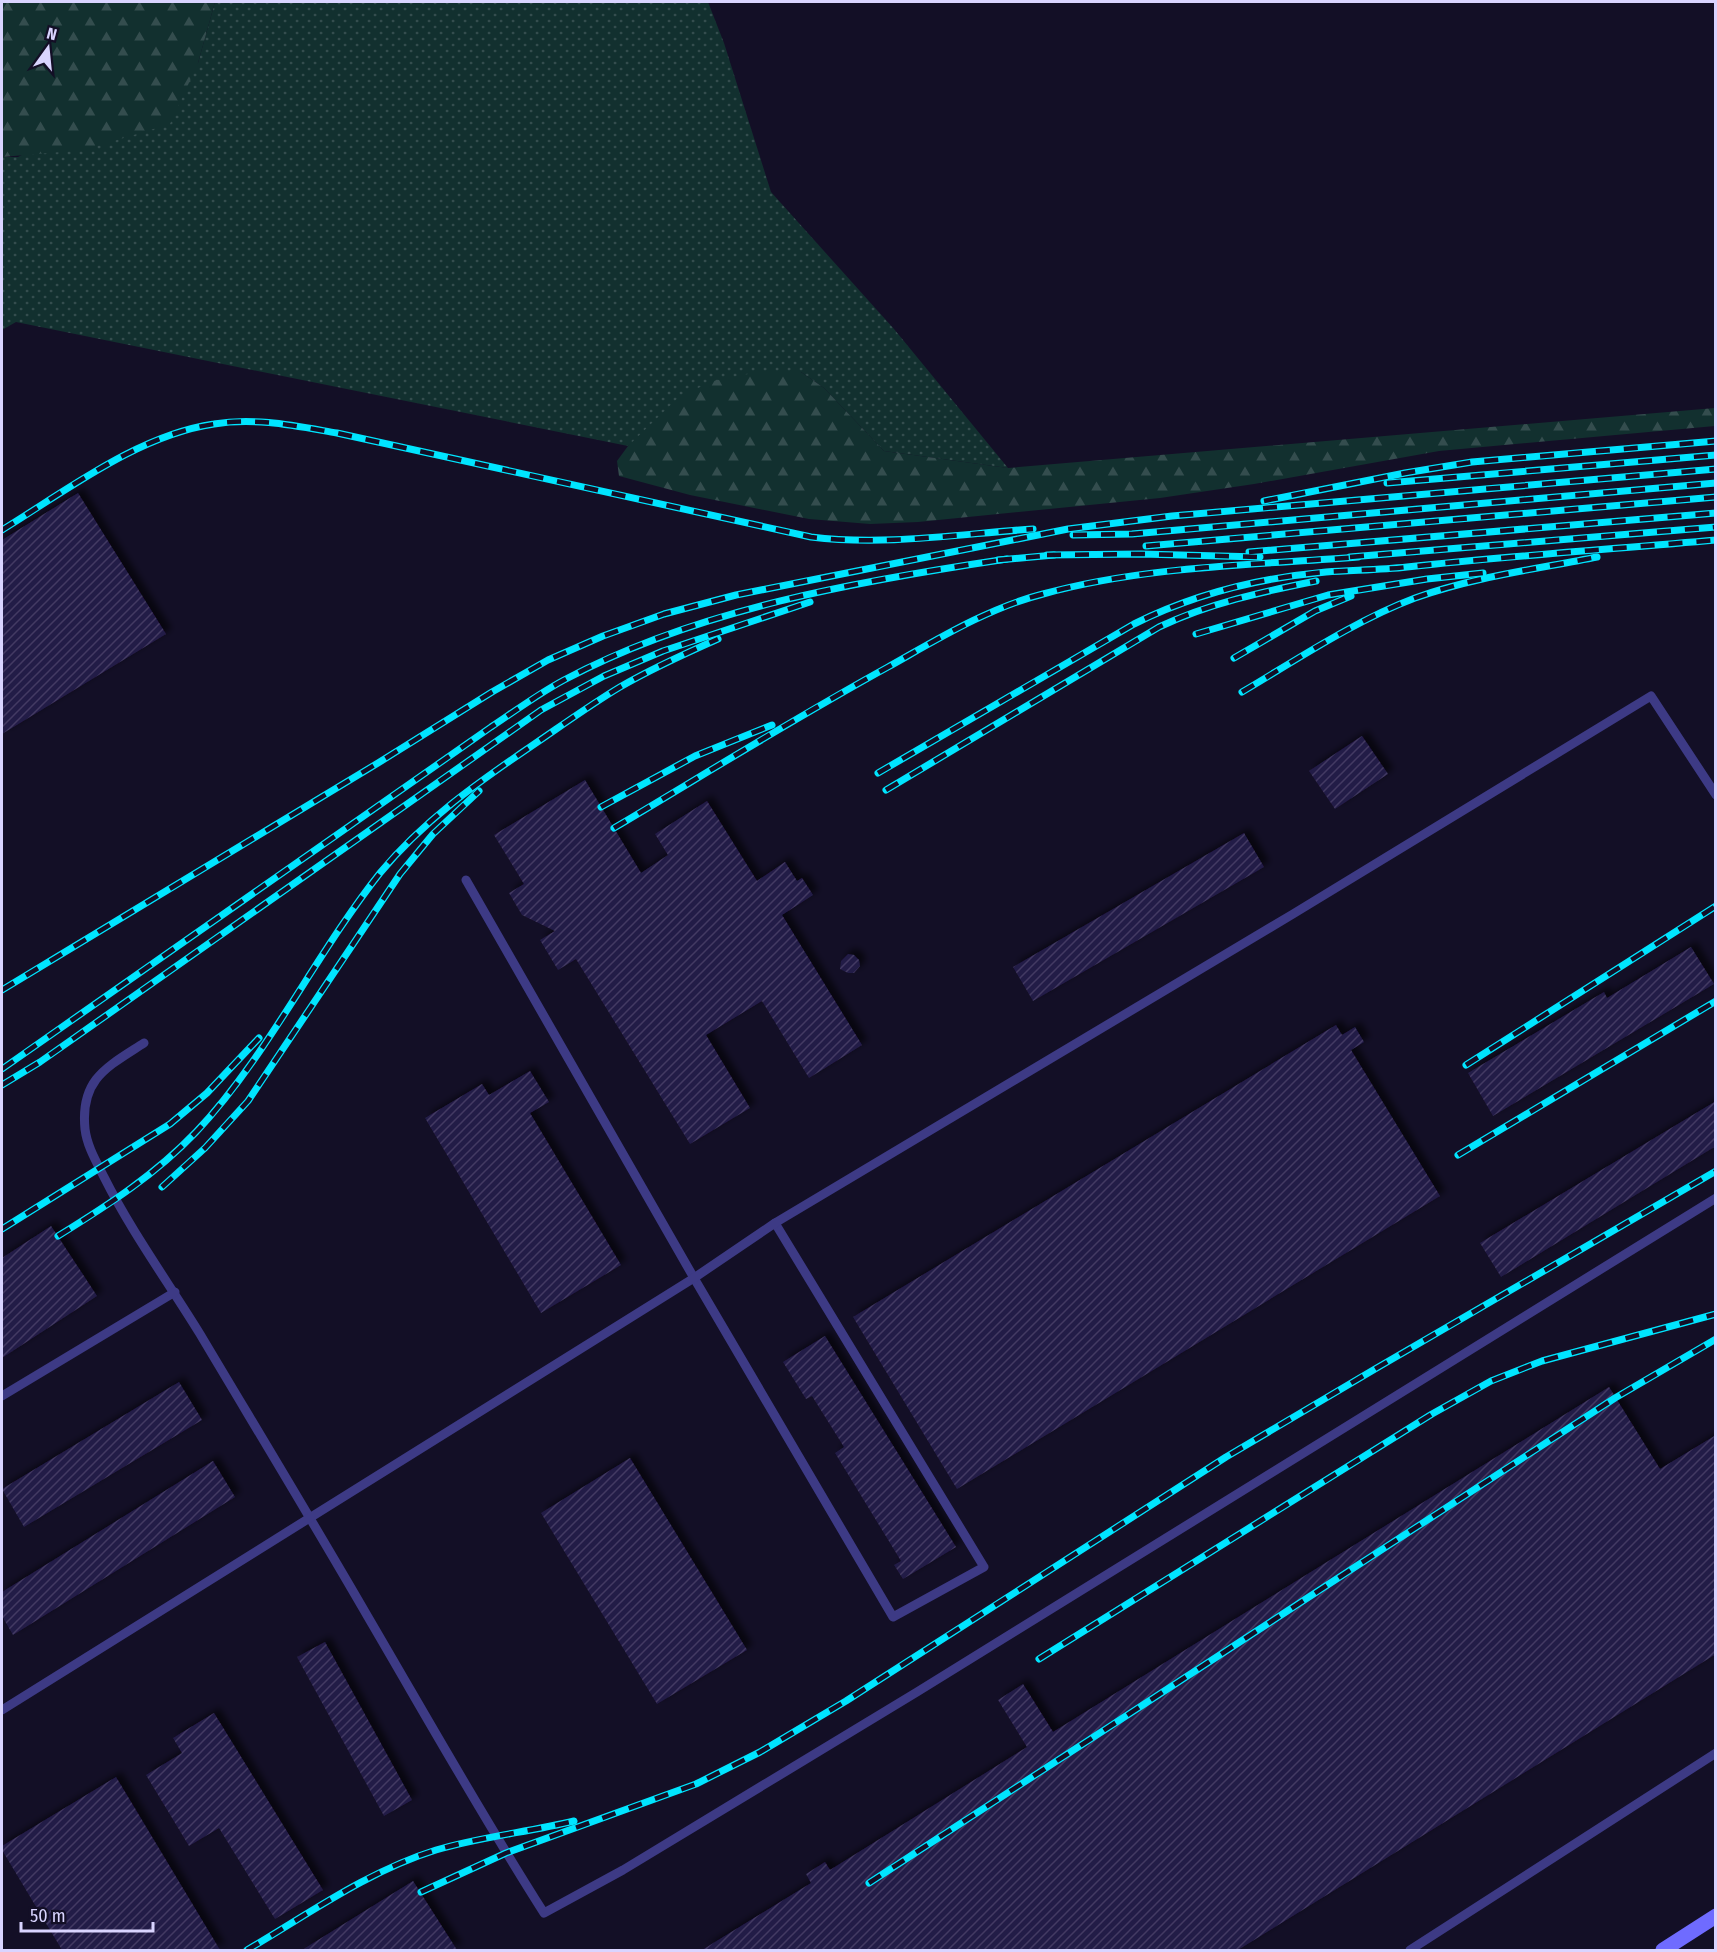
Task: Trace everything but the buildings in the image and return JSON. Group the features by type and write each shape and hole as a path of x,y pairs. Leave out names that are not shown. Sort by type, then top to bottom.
{"main road":[{"path":"1663,1950 1716,1916"}],"lane":[{"path":"2,1710 694,1278 775,1223 1293,914 1651,696 1716,795"},
{"path":"466,880 694,1278 893,1617 984,1567 775,1223"},
{"path":"144,1043 95,1078 84,1106 85,1132 91,1152 116,1200 175,1292 496,1837 544,1913 623,1870 917,1692 1716,1198"},
{"path":"2,1396 175,1292"},
{"path":"1410,1950 1716,1753"}],"green space":[{"path":"2,2 215,2 198,63 170,124 84,150 2,157"},
{"path":"215,2 708,2 724,43 771,192 894,329 1008,468 884,451 824,388 801,372 635,441 628,446 16,322 2,330 2,157 18,157 198,63"},
{"path":"758,372 801,372 824,388 884,451 1008,468 1715,408 1715,426 1439,451 1254,484 1160,498 918,522 870,524 809,519 690,495 619,476 617,461 628,446 679,397 713,381"}],"railway":[{"path":"2,530 77,482 130,452 186,430 245,421 276,423 337,433 811,537 894,540 1033,529"},
{"path":"1264,501 1472,462 1716,441"},
{"path":"1387,483 1716,455"},
{"path":"2,990 548,660 603,636 664,614 736,595 1068,529 1172,516 1716,469"},
{"path":"1073,535 1132,534 1716,483"},
{"path":"1146,546 1716,497"},
{"path":"1249,552 1716,513"},
{"path":"1350,557 1716,527"},
{"path":"878,773 1134,624 1180,604 1227,589 1276,578 1326,572 1397,568 1716,540"},
{"path":"1047,555 1141,554 1260,557"},
{"path":"998,560 1054,555"},
{"path":"614,828 853,686 964,625 1003,607 1082,585 1160,572 1358,557"},
{"path":"1242,692 1348,629 1415,598 1482,579 1597,557"},
{"path":"2,1069 491,727 564,680 615,655 723,616 836,588 1007,559"},
{"path":"1196,634 1328,595 1427,579 1483,573"},
{"path":"886,790 1159,627 1217,605 1316,581"},
{"path":"1234,658 1315,611 1351,596"},
{"path":"2,1085 40,1062 541,710 604,676 663,651 810,602"},
{"path":"58,1236 148,1176 180,1148 222,1103 268,1039 356,905 380,873 414,836 492,774 609,694 632,680 718,639"},
{"path":"601,807 695,756 772,725"},
{"path":"162,1187 205,1148 248,1101 400,874 433,834 479,791"},
{"path":"1466,1065 1716,906"},
{"path":"1458,1155 1716,1001"},
{"path":"2,1229 170,1124 207,1093 259,1038"},
{"path":"421,1892 506,1853 696,1784 760,1752 846,1701 1226,1457 1716,1171"},
{"path":"1039,1659 1432,1414 1491,1381 1542,1361 1716,1314"},
{"path":"869,1883 1615,1398 1716,1339"},
{"path":"247,1950 338,1895 411,1859 469,1842 574,1821"}]}
